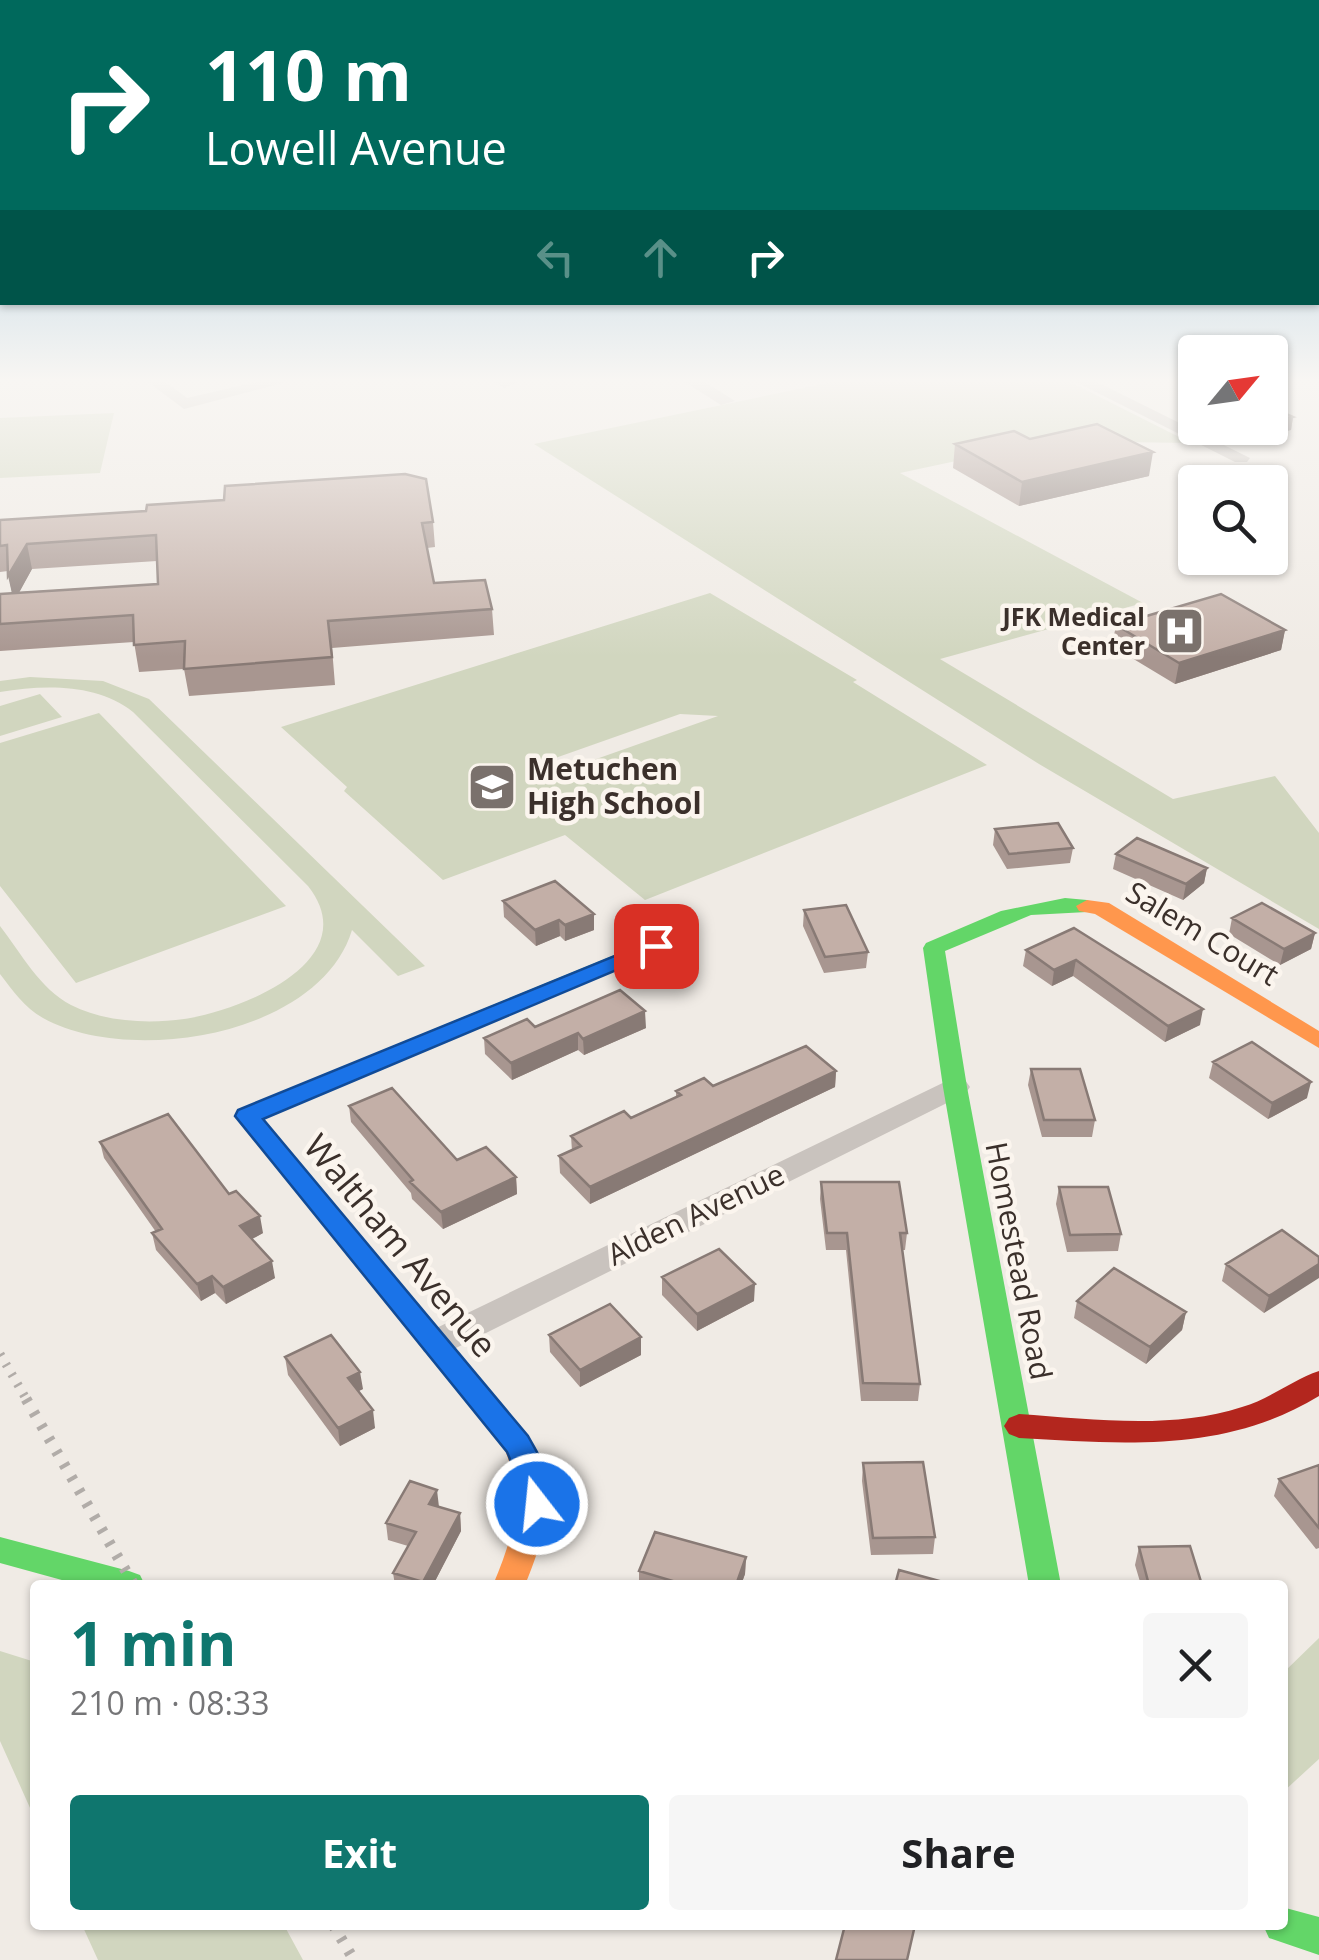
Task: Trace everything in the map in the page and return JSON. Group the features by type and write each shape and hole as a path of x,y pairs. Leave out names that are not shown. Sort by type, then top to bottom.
{"street":[{"name":"Salem Court","path":"934,948 1032,906 1056,902 1101,908 1319,1042"},
{"name":"Waltham Avenue","path":"511,1580 529,1541 537,1504 533,1476 518,1444 247,1116 656,946"},
{"name":"Homestead Road","path":"934,948 955,1087 1044,1580"},
{"name":"Alden Avenue","path":"436,1344 955,1087"},
{"path":"1019,1426 1188,1429 1230,1424 1265,1415 1319,1382"},
{"path":"0,1550 111,1580"},
{"path":"1288,1927 1319,1936"}],"green space":[{"path":"0,473 91,473 0,478"},
{"path":"581,473 901,473 1143,603 940,659 1173,799 1275,776 1319,833 1319,929 1039,764"},
{"path":"710,593 857,680 853,682 987,765 645,900 565,835 443,880 344,791 347,787 281,727","holes":["680,714 718,716 568,769 544,762"]},
{"path":"30,677 103,681 149,699 425,966 398,976 352,930 333,966 302,995 263,1017 218,1032 170,1039 123,1039 80,1032 36,1014 0,974 0,926 40,980 71,1005 112,1018 156,1021 208,1014 263,993 289,978 309,959 321,937 322,913 308,886 133,712 103,696 69,688 0,692 0,681"},
{"path":"40,694 62,717 0,736 0,706"},
{"path":"99,713 286,906 76,983 0,886 0,743"},
{"path":"1319,1638 1319,1759 1288,1787 1288,1668"},
{"path":"0,1651 30,1660 30,1808 0,1741"},
{"path":"84,1930 287,1930 303,1960 98,1960"}],"building":[{"path":"1007,473 1059,473 1022,482"},
{"path":"405,474 426,479 433,522 422,523 434,583 485,580 492,609 328,621 332,657 184,669 185,641 134,645 133,615 0,624 0,594 158,584 156,535 27,544 8,576 7,545 0,546 0,520 146,511 147,505 224,500 225,486"},
{"path":"1221,594 1285,630 1179,663 1116,625"},
{"path":"1058,823 1073,848 1009,854 995,829"},
{"path":"1137,838 1207,868 1186,884 1116,854"},
{"path":"555,881 594,914 565,925 559,920 535,930 503,901"},
{"path":"1262,903 1315,933 1284,949 1232,918"},
{"path":"846,905 868,952 825,957 804,910"},
{"path":"1074,928 1203,1009 1168,1026 1076,960 1054,970 1026,950"},
{"path":"620,990 645,1011 583,1039 578,1033 511,1063 484,1038 527,1019 535,1027"},
{"path":"1252,1042 1311,1082 1272,1103 1213,1062"},
{"path":"806,1046 836,1071 590,1187 559,1156 581,1146 571,1136 624,1111 631,1118 681,1095 676,1091 704,1078 713,1086"},
{"path":"1031,1069 1080,1069 1095,1120 1044,1120"},
{"path":"392,1088 457,1160 486,1147 516,1177 441,1212 410,1182 413,1180 349,1106"},
{"path":"168,1114 229,1194 236,1191 260,1216 240,1226 272,1261 223,1287 212,1276 197,1284 152,1233 162,1229 100,1142"},
{"path":"821,1182 899,1182 907,1233 900,1233 920,1384 863,1383 847,1233 827,1233"},
{"path":"1059,1187 1108,1187 1121,1234 1070,1235"},
{"path":"1282,1230 1319,1257 1319,1264 1269,1296 1226,1264"},
{"path":"719,1249 755,1284 697,1314 662,1277"},
{"path":"1114,1268 1186,1312 1150,1347 1077,1301"},
{"path":"610,1304 641,1337 580,1370 549,1335"},
{"path":"331,1335 360,1372 348,1378 373,1410 338,1428 285,1357"},
{"path":"923,1462 935,1537 873,1538 863,1463"},
{"path":"1319,1465 1319,1528 1279,1479"},
{"path":"410,1481 437,1490 429,1504 460,1513 424,1580 393,1573 416,1532 386,1523"},
{"path":"655,1532 746,1557 738,1580 669,1580 639,1571"},
{"path":"1190,1546 1200,1580 1148,1580 1139,1547"},
{"path":"899,1570 936,1580 896,1580"},
{"path":"844,1930 914,1930 907,1960 836,1960"}],"railway":[{"path":"0,1354 28,1402"},
{"path":"26,1399 131,1580"},
{"path":"336,1930 354,1960"}],"traffic: fast":[{"path":"1044,1580 955,1087 934,948 1026,910 1087,906"},
{"path":"307,1091 656,945"},
{"path":"0,1550 111,1580"},
{"path":"1288,1927 1319,1936"}],"traffic: slow":[{"path":"1087,906 1101,908 1319,1041"},
{"path":"307,1091 247,1116 518,1444 531,1482 532,1515 511,1580"}],"traffic: jam":[{"path":"1019,1426 1137,1432 1211,1427 1247,1418 1319,1382"}],"place":[{"name":"JFK Medical Center","path":"1180,631"},
{"name":"Metuchen High School","path":"492,787"}],"route":[{"path":"537,1504 533,1476 518,1444 247,1116 656,946"}]}
